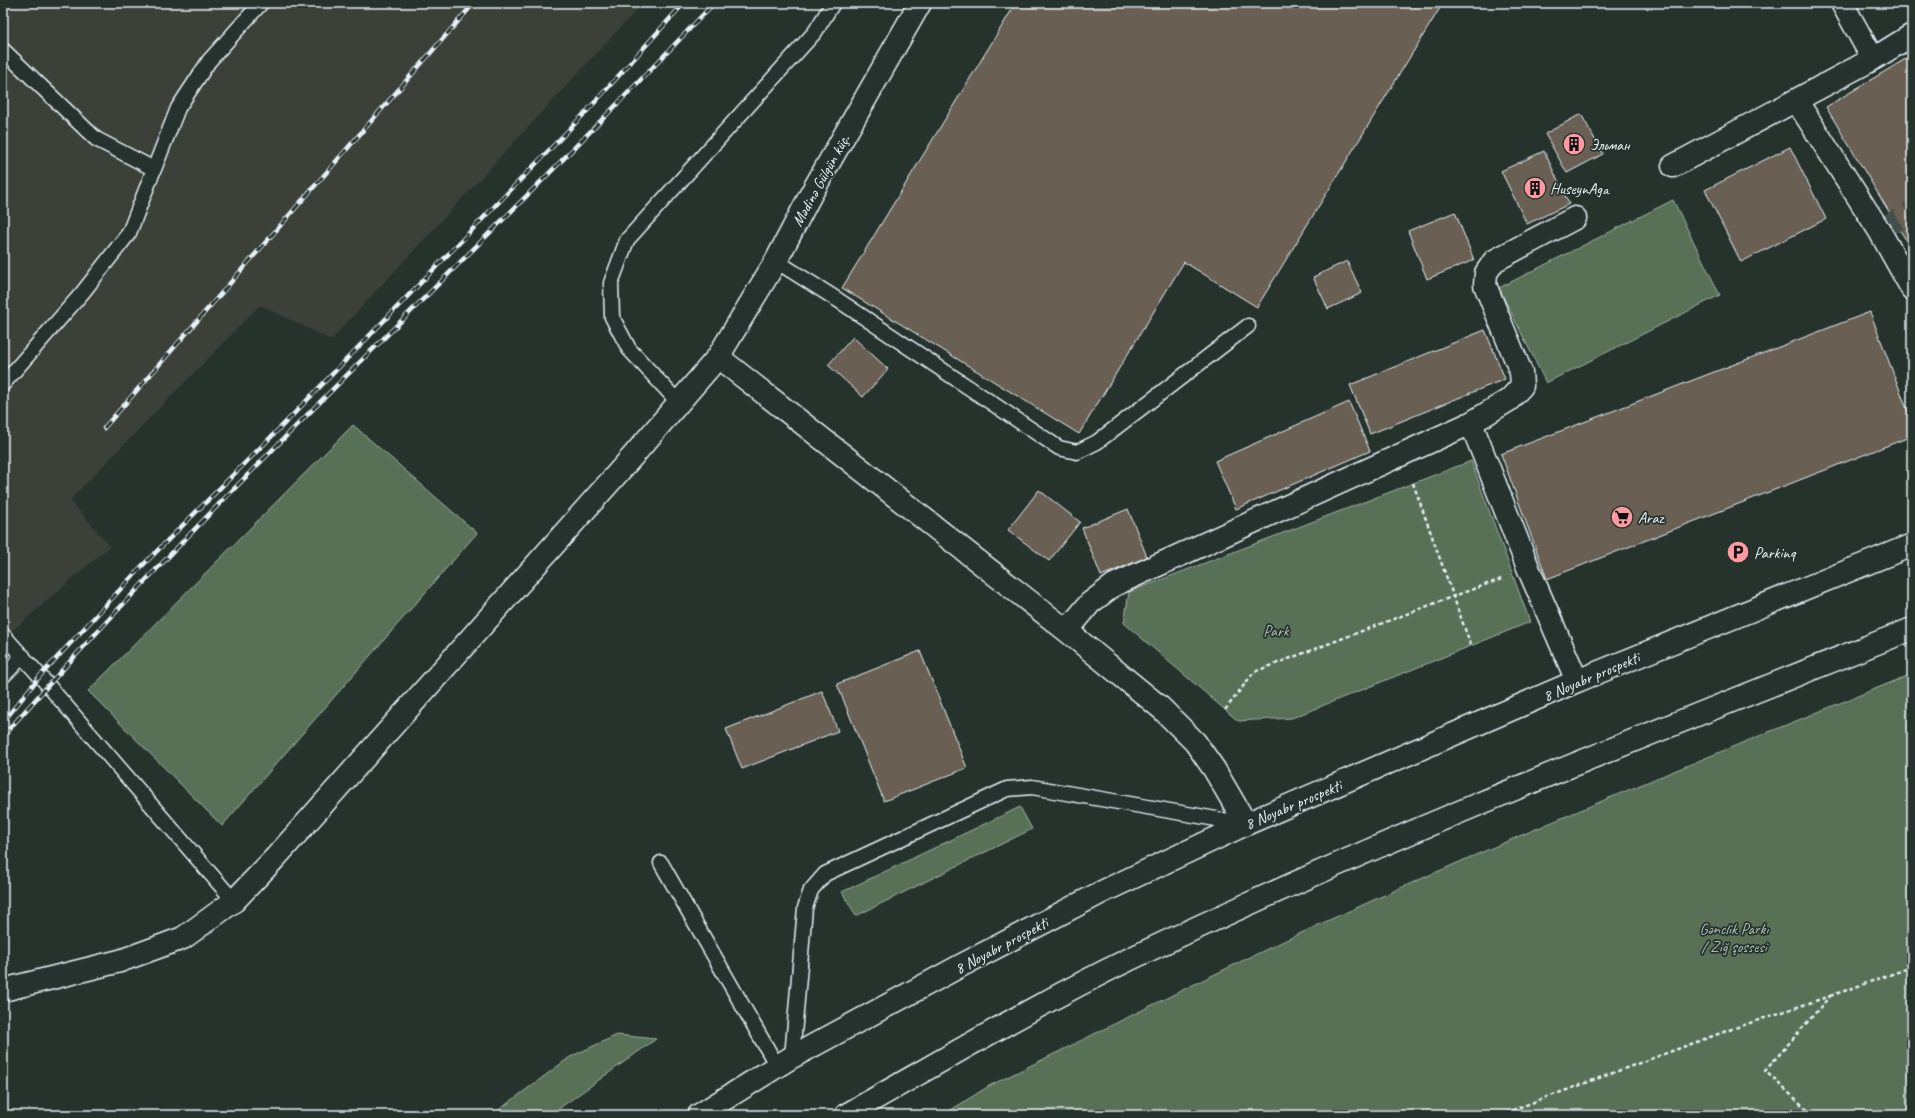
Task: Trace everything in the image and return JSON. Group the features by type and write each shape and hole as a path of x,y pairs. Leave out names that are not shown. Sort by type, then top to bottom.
{"main road":[{"name":"Mədinə Gülgün küç.","path":"3,990 120,961 183,938 234,901 282,851 679,404 718,356 776,261 811,194 920,3"},
{"path":"1842,3 1874,59"},
{"path":"1673,166 1874,59 1912,35"},
{"path":"1796,100 1880,230 1912,289"},
{"path":"1067,631 1090,603 1114,585 1471,423 1509,400 1522,386 1521,372 1485,285 1486,273 1494,261 1575,218"},
{"path":"718,356 1067,631 1161,708 1195,742 1214,769 1246,824"},
{"path":"1471,423 1529,570 1577,681"},
{"name":"8 Noyabr prospekti","path":"699,1115 784,1062 962,965 1104,891 1246,824 1577,681 1912,545"},
{"path":"846,1115 989,1034 1128,960 1277,892 1601,753 1912,629"}],"lane":[{"path":"3,384 83,292 129,233 182,102 209,61 261,3"},
{"path":"679,404 629,349 612,317 611,283 627,240 815,32 833,3"},
{"path":"3,50 96,139 154,169"},
{"path":"776,261 838,300 1059,448 1078,452 1097,442 1248,326"},
{"path":"3,635 234,901"},
{"path":"3,676 22,656"},
{"path":"784,1062 804,908 811,890 825,874 1007,789 1032,787 1246,824"},
{"path":"661,863 784,1062"}],"path":[{"path":"1413,483 1471,646"},
{"path":"1225,710 1254,672 1454,596 1529,570"},
{"path":"1499,1115 1721,1033 1912,967"},
{"path":"1813,1115 1765,1071 1830,996"}],"shaded area":[{"path":"3,3 643,3 331,340 260,305 70,500 110,546 3,639"}],"green space":[{"path":"1673,200 1720,295 1546,383 1499,288"},
{"path":"353,425 477,533 222,826 88,691"},
{"name":"Park","path":"1471,461 1530,622 1292,718 1238,721 1124,623 1129,592"},
{"name":"Gənclik Parkı / Zığ şossesi","path":"1912,674 1912,1115 943,1115 989,1086 1327,921 1545,825"},
{"path":"1020,807 1032,829 856,916 842,892"},
{"path":"617,1035 656,1039 550,1115 492,1115 570,1057"}],"building":[{"path":"1016,3 1443,3 1257,307 1184,262 1079,434 842,288"},
{"path":"1756,3 1771,3 1758,8"},
{"path":"1912,55 1912,125 1907,127 1912,135 1912,250 1826,107"},
{"name":"Эльман","path":"1581,114 1603,154 1567,173 1545,134"},
{"path":"1790,147 1826,219 1741,262 1705,190"},
{"name":"HuseynAga","path":"1544,151 1569,204 1527,224 1501,171"},
{"path":"1455,212 1474,260 1427,279 1408,231"},
{"path":"1347,261 1362,293 1328,309 1313,277"},
{"path":"1870,312 1912,422 1912,436 1547,579 1501,454"},
{"path":"1485,330 1505,379 1370,434 1350,385"},
{"path":"853,337 888,369 863,397 828,365"},
{"path":"1349,402 1370,451 1236,509 1215,461"},
{"path":"1039,490 1080,522 1049,561 1008,530"},
{"path":"1128,509 1147,557 1101,576 1082,528"},
{"path":"920,651 967,768 884,801 837,684"},
{"path":"822,691 838,731 742,769 726,729"}],"tunnel":[{"path":"1879,230 1912,212"}],"railway":[{"path":"104,428 474,3"},
{"path":"3,722 40,676 141,567 282,426 586,112 684,3"},
{"path":"3,736 176,548 626,95 714,3"}],"place":[{"name":"Эльман","path":"1574,144"},
{"name":"HuseynAga","path":"1535,188"},
{"name":"Araz","path":"1622,517"},
{"name":"Parkinq","path":"1738,552"}]}
